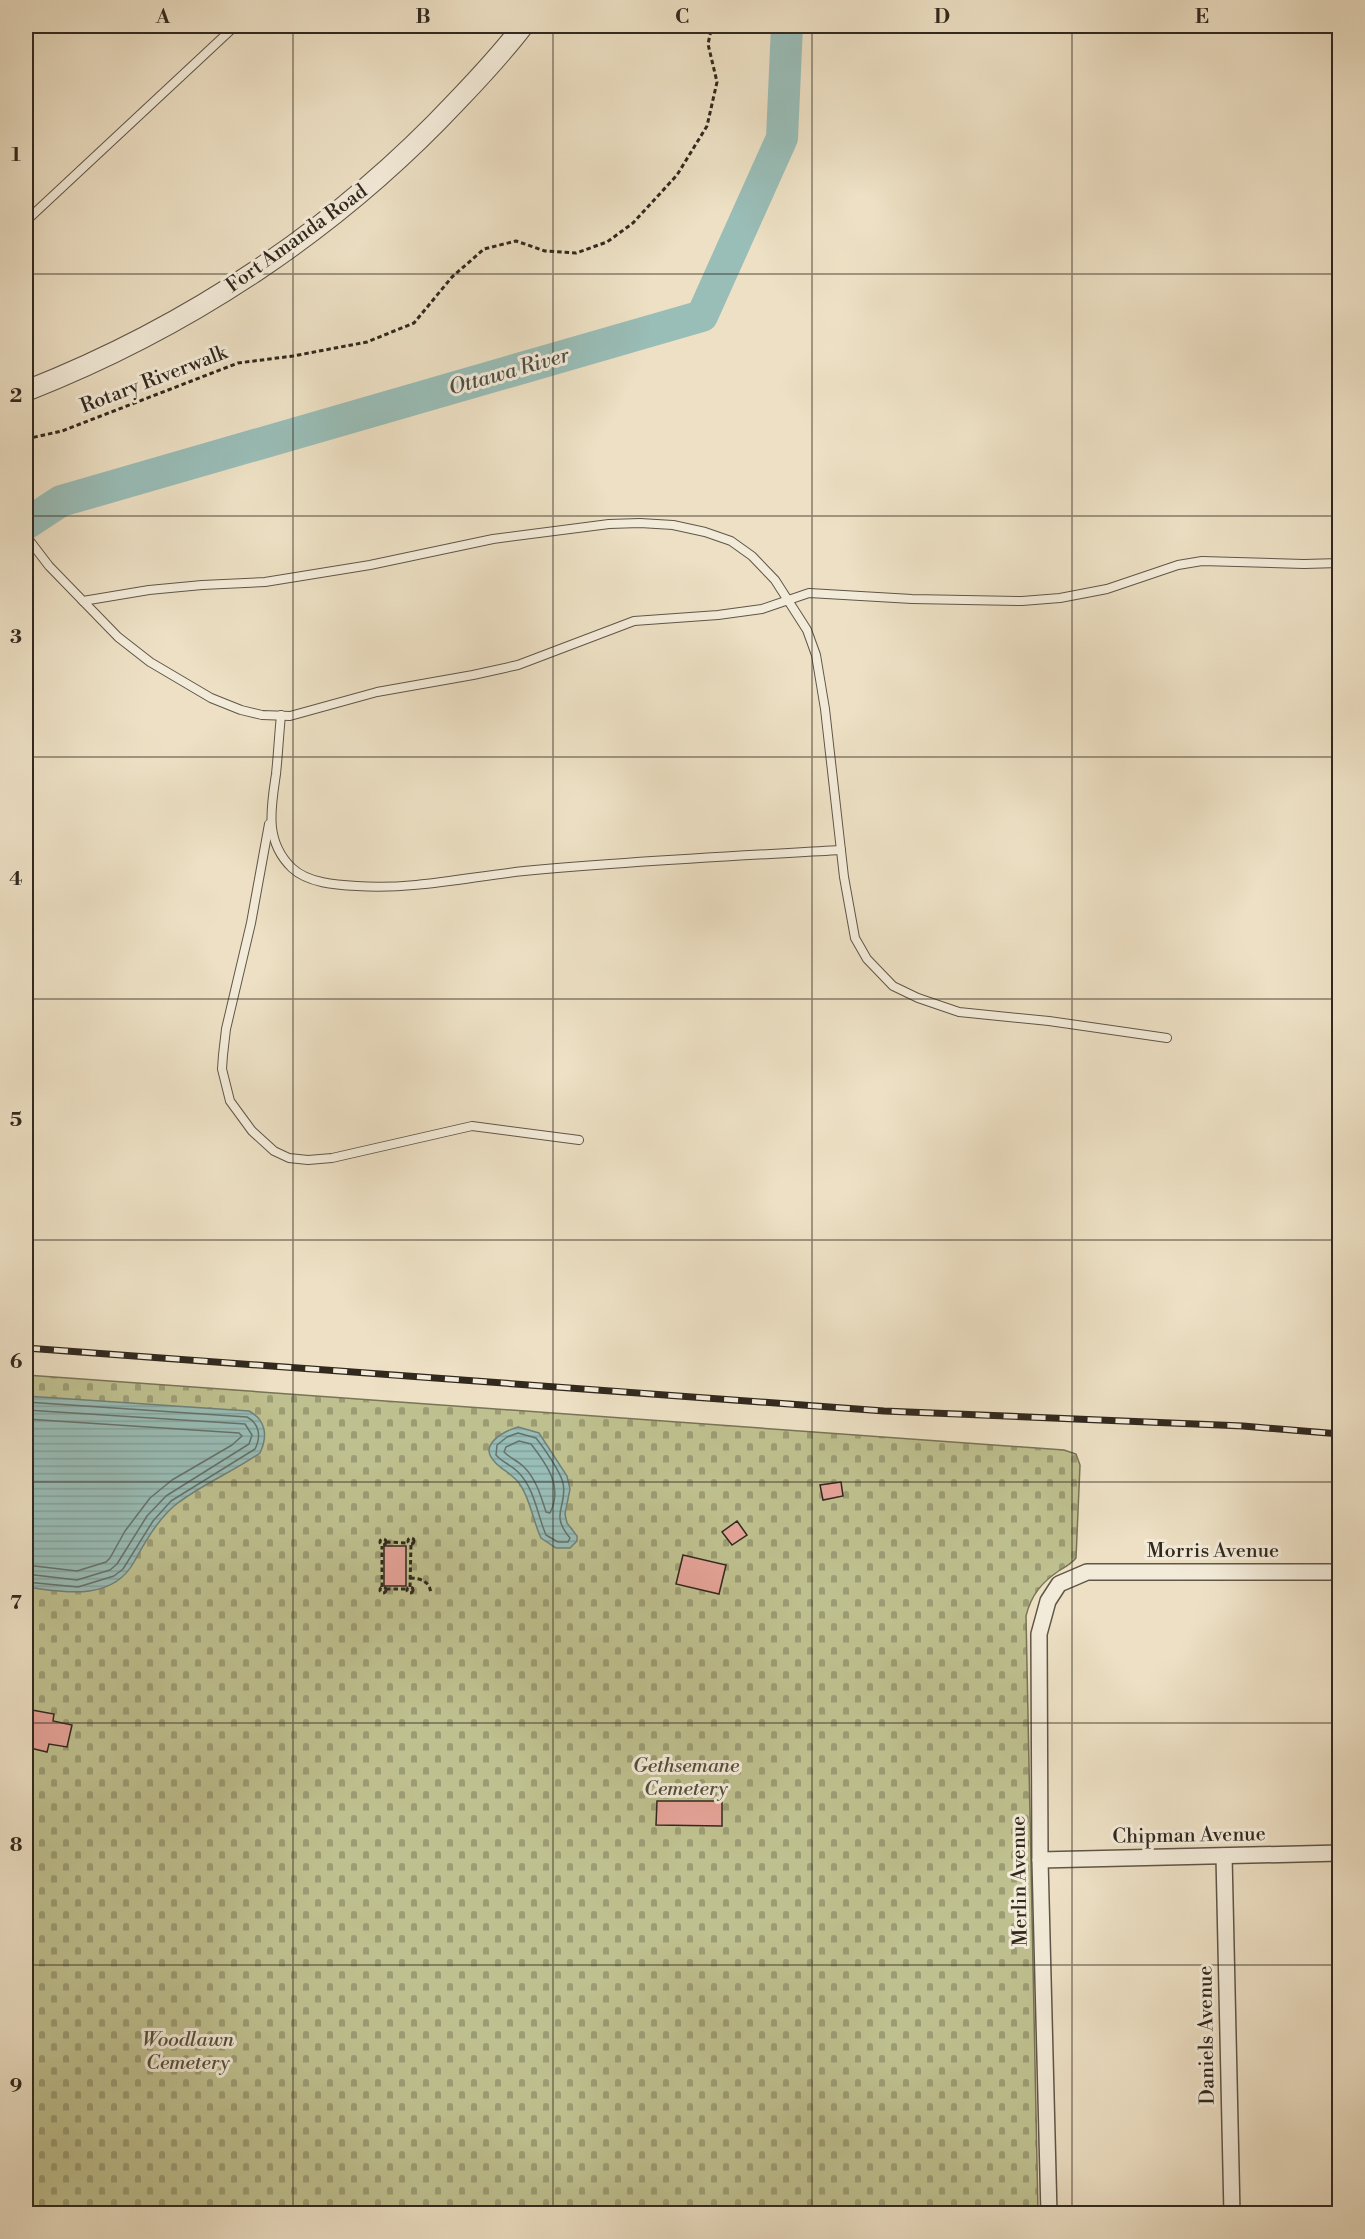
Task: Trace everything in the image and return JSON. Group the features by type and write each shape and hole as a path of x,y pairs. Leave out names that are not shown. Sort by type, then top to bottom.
{"street":[{"name":"Fort Amanda Road","path":"26,392 82,369 202,306 303,238 353,200 409,150 472,85 523,26"},
{"name":"Morris Avenue","path":"1087,1572 1340,1572"},
{"name":"Merlin Avenue","path":"1049,2214 1040,1860 1039,1634 1048,1601 1059,1584 1087,1572"},
{"name":"Chipman Avenue","path":"1040,1860 1340,1853"},
{"name":"Daniels Avenue","path":"1224,1856 1232,2214"}],"lane":[{"path":"26,221 235,26"},
{"path":"83,601 149,590 265,582 370,565 493,539 547,531 640,523 673,525 731,541 752,556 775,580 807,630 816,655 825,709 841,850 855,938 867,959 893,986 918,998 959,1011 1167,1038"},
{"path":"26,536 49,566 118,637 150,662 211,698 242,710 262,715 281,716 315,710 377,692 518,665 634,621 718,615 762,609 808,593 924,600 1022,601 1060,598 1107,589 1178,565 1202,561 1340,563"},
{"path":"281,716 270,818 251,922 226,1029 222,1069 230,1101 252,1131 274,1151 289,1158 308,1160 332,1158 472,1126 579,1140"},
{"path":"270,818 280,851 292,867 302,875 329,883 358,886 396,886 524,871 671,859 841,850"}],"path":[{"name":"Rotary Riverwalk","path":"26,439 62,431 238,363 293,356 367,342 405,327 414,323 452,277 484,249 516,241 545,251 576,253 607,242 633,223 677,175 707,126 717,82 708,44 712,26"},
{"path":"384,1544 409,1544 410,1578 409,1588 384,1588 384,1544"},
{"path":"410,1578 424,1581 430,1588 431,1594"}],"green space":[{"name":"Gethsemane Cemetery","path":"26,1375 1064,1450 1076,1454 1080,1465 1076,1558 1043,1584 1034,1595 1026,1616 1038,2213 26,2213"}],"water":[{"path":"26,1396 249,1411 262,1424 264,1441 260,1453 174,1506 147,1539 125,1575 113,1583 100,1589 71,1592 26,1587"},
{"path":"518,1427 539,1433 567,1476 570,1489 565,1514 567,1523 577,1536 577,1541 570,1548 556,1548 541,1538 521,1486 490,1455 489,1449 495,1439"}],"building":[{"path":"841,1482 843,1496 823,1500 820,1485"},
{"path":"737,1521 747,1535 732,1545 722,1532"},
{"path":"384,1546 406,1546 406,1586 384,1586"},
{"path":"683,1555 726,1565 719,1594 676,1584"},
{"path":"32,1710 54,1714 53,1721 72,1725 67,1747 49,1744 47,1752 26,1747 26,1718 30,1719"},
{"path":"657,1801 722,1801 722,1826 656,1825"}],"waterway":[{"name":"Ottawa River","path":"26,524 61,501 702,316 782,138 787,26"}],"railway":[{"path":"26,1348 884,1411 1243,1426 1340,1434"}],"park label":[{"name":"Woodlawn Cemetery","path":"188,2052"}]}
